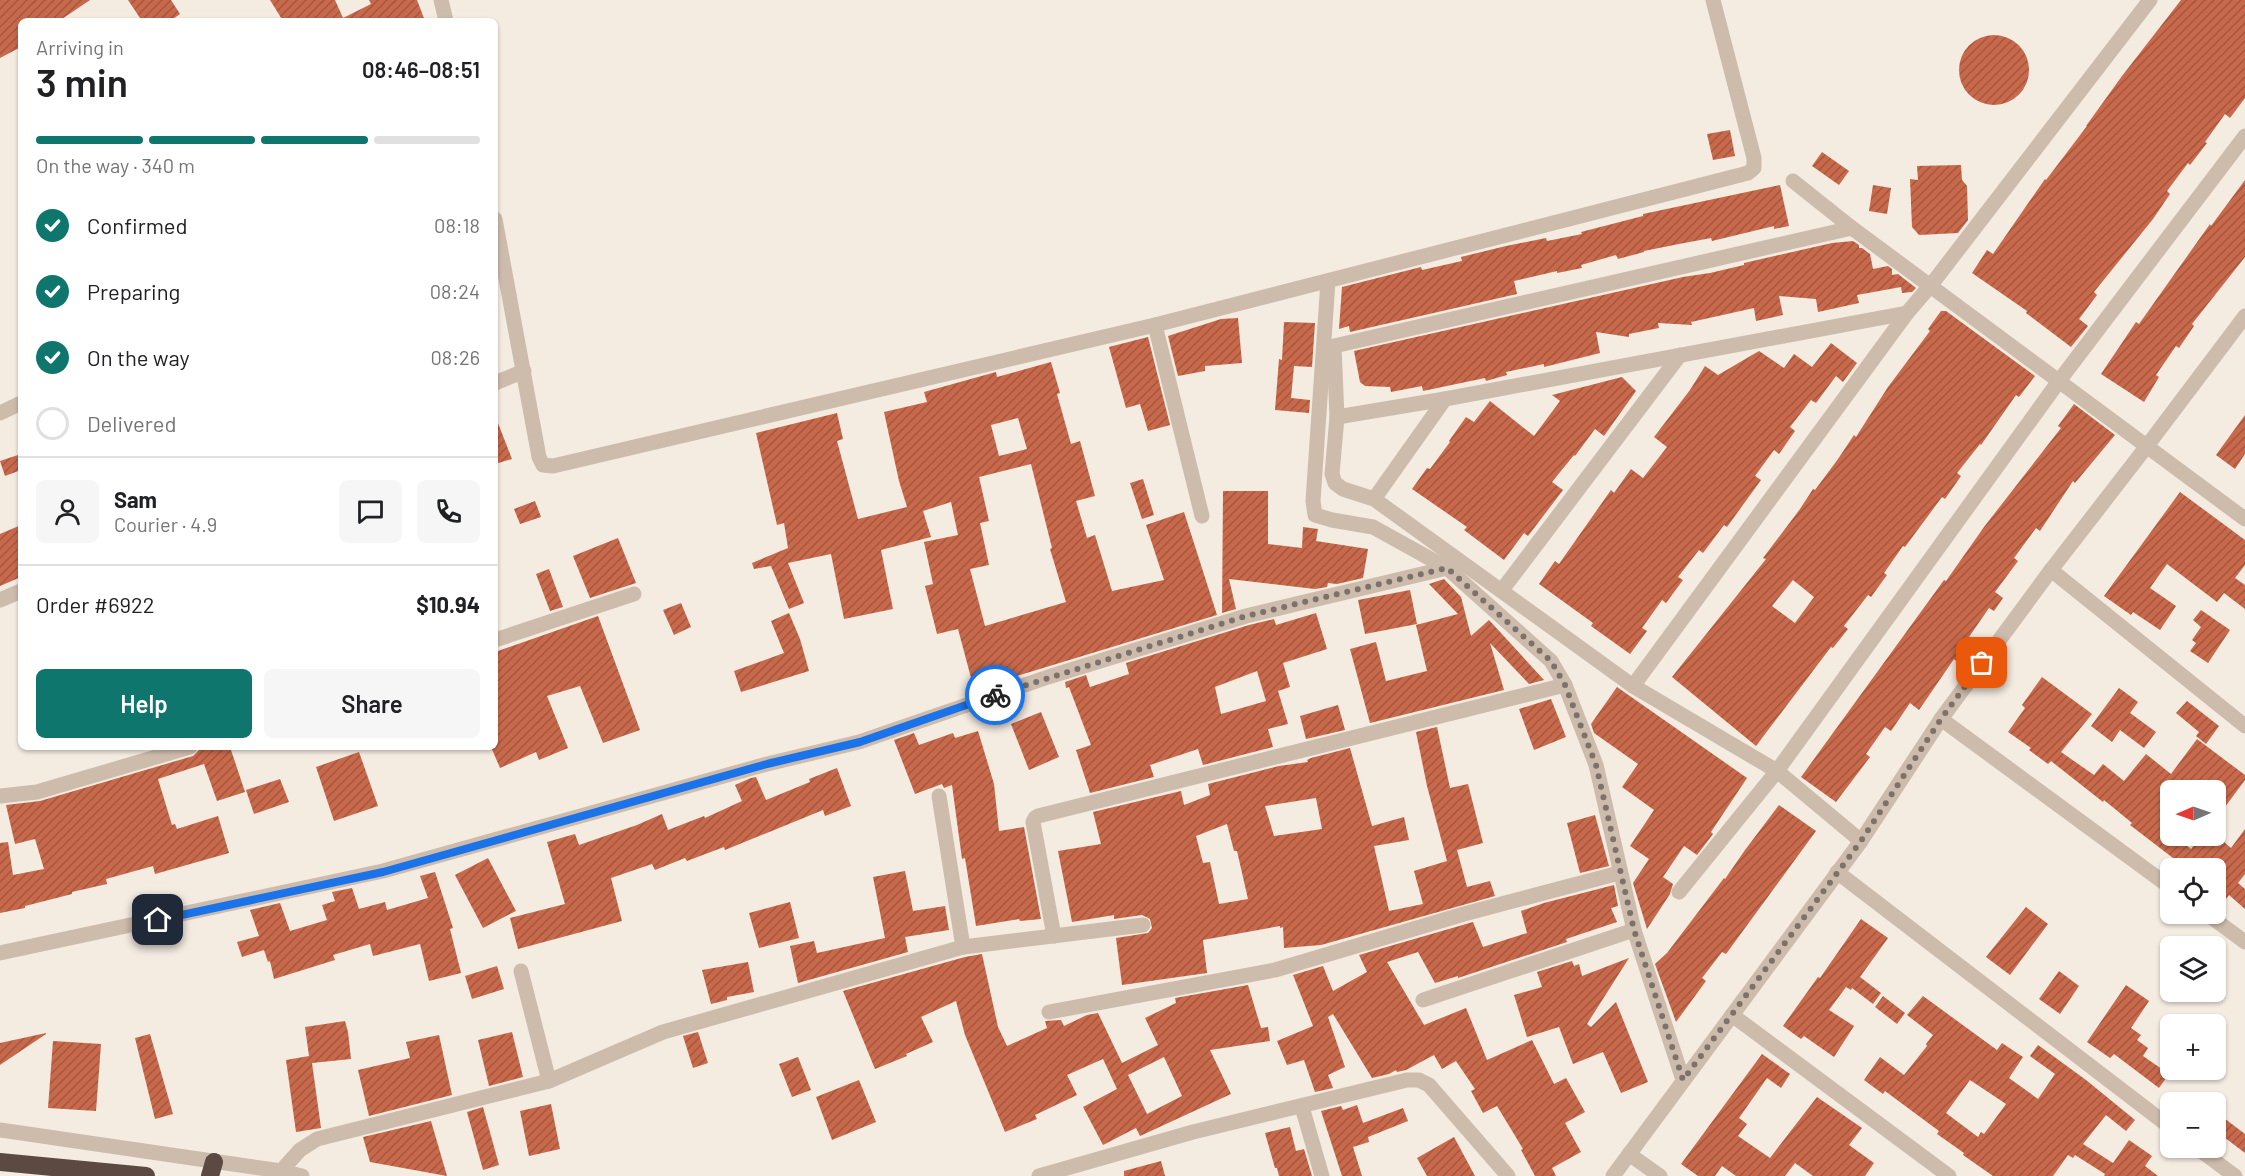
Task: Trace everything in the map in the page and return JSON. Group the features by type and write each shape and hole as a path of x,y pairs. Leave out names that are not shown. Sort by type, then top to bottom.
{"highway":[{"path":"0,1162 146,1176"}],"street":[{"path":"441,0 445,18"},
{"path":"498,235 539,457 543,465 553,466 1155,325 1748,173 1754,168 1754,158 1713,0"},
{"path":"1633,686 1906,313 1931,285 2150,0"},
{"path":"1679,892 1776,771 2059,381 2245,136"},
{"path":"1793,181 1852,228 2245,519"},
{"path":"1852,228 1334,346 1337,417 1332,474 1335,483 1343,489 1374,499 1633,686 1776,771 1861,841"},
{"path":"1328,281 1313,501 1315,515 1373,527 1447,568 1551,661 1565,685 1596,765 1619,873 1634,930 1683,1080"},
{"path":"1337,417 1906,313"},
{"path":"1613,1176 1861,841 1941,719 2051,570 2245,316"},
{"path":"1155,325 1202,516"},
{"path":"1502,590 1680,355"},
{"path":"498,382 524,371"},
{"path":"1374,499 1445,399"},
{"path":"0,413 18,404"},
{"path":"0,953 383,872 767,764 860,742 1048,677 1246,616 1447,568"},
{"path":"2051,570 2245,726"},
{"path":"0,600 18,592"},
{"path":"498,639 634,594"},
{"path":"1054,936 1033,822 1038,816 1565,685"},
{"path":"1941,719 2160,880"},
{"path":"0,796 37,792 180,750"},
{"path":"939,796 963,947"},
{"path":"1837,872 2160,1119"},
{"path":"1049,1012 1275,970 1464,914 1619,873"},
{"path":"2220,924 2245,942"},
{"path":"280,1171 300,1150 317,1139 549,1081 663,1032 963,947 1143,925"},
{"path":"1423,1000 1634,930"},
{"path":"521,971 549,1081"},
{"path":"1732,1015 1949,1176"},
{"path":"1038,1176 1193,1132 1407,1080 1419,1080 1429,1085 1508,1176"},
{"path":"1302,1107 1322,1176"},
{"path":"0,1130 212,1169 280,1171 302,1176"},
{"path":"1629,1154 1660,1176"},
{"path":"2211,1158 2235,1176"}],"building":[{"path":"0,0 90,0 63,18 18,18 18,49 0,58"},
{"path":"128,0 171,0 180,14 174,18 140,18"},
{"path":"270,0 335,0 343,18 281,18"},
{"path":"369,0 417,0 424,18 343,18 371,4"},
{"path":"2181,0 2245,0 2245,98 2230,118 2225,114 2205,142 2207,143 2167,191 2170,194 2153,219 2094,292 2097,295 2079,319 2088,326 2071,347 2026,313 2027,311 1972,273 1987,250 1993,254 2045,179"},
{"path":"2001,35 2014,41 2023,50 2027,56 2029,70 2027,84 2019,95 2008,103 1987,105 1969,95 1961,84 1959,63 1969,45 1980,37"},
{"path":"1730,130 1735,156 1713,160 1707,134"},
{"path":"1822,152 1849,171 1839,185 1812,166"},
{"path":"1961,165 1962,180 1967,186 1968,220 1958,233 1919,235 1912,227 1910,179 1918,180 1917,166"},
{"path":"2245,180 2245,257 2192,324 2194,326 2179,348 2176,346 2156,375 2159,377 2144,402 2101,374 2136,322 2139,324 2210,224 2211,226"},
{"path":"1780,185 1789,226 1774,229 1774,226 1712,241 1711,238 1679,244 1618,259 1616,255 1581,265 1582,268 1514,281 1517,294 1350,332 1349,326 1339,329 1342,287 1421,267 1422,270 1462,261 1461,257 1506,246 1582,234 1581,232 1643,216 1643,214"},
{"path":"1873,185 1891,188 1887,214 1869,211"},
{"path":"1853,241 1859,245 1859,248 1870,254 1873,269 1888,266 1892,269 1892,275 1898,274 1916,288 1912,292 1902,293 1901,287 1857,295 1859,303 1818,312 1816,299 1779,296 1783,315 1756,321 1754,308 1691,322 1692,325 1658,323 1659,328 1629,334 1629,337 1596,332 1600,353 1544,367 1544,364 1506,372 1507,375 1486,381 1485,378 1423,391 1422,386 1391,392 1390,387 1365,386 1360,382 1354,351 1683,277 1710,273 1832,243"},
{"path":"1941,311 1946,311 2035,376 2019,397 2016,395 1981,445 1957,473 1961,476 1945,499 1942,497 1905,547 1903,546 1884,573 1887,575 1871,597 1868,595 1844,626 1848,629 1833,648 1831,647 1756,746 1672,677 1766,559 1763,558 1854,435 1856,437 1888,387 1930,331 1928,329","holes":["1793,580 1814,597 1795,623 1772,606"]},
{"path":"1238,318 1242,363 1205,366 1205,371 1178,376 1168,336 1221,319"},
{"path":"1284,322 1315,323 1312,367 1294,366 1291,398 1310,400 1309,413 1275,410 1279,359 1282,360"},
{"path":"1148,337 1170,425 1148,431 1140,404 1126,408 1109,347"},
{"path":"1831,343 1857,363 1843,382 1836,376 1816,403 1811,400 1790,427 1795,431 1779,454 1774,450 1755,476 1761,480 1727,527 1724,525 1703,553 1699,550 1678,577 1683,580 1666,603 1662,600 1642,628 1647,631 1630,654 1591,626 1593,623 1539,584 1555,561 1559,564 1611,490 1614,493 1631,469 1643,478 1667,447 1654,437 1690,390 1705,366 1718,375 1759,351 1784,368 1794,354 1812,367"},
{"path":"1051,362 1071,444 1080,441 1095,496 1076,501 1087,538 1095,535 1112,591 1164,580 1146,525 1184,512 1217,615 974,689 958,629 937,634 925,586 933,584 924,542 958,535 951,502 923,511 931,537 881,550 893,609 844,619 831,554 788,563 804,603 789,609 771,566 754,569 752,563 788,548 784,523 777,525 756,433 837,413 843,439 837,441 858,519 907,507 884,412 927,402 924,392 996,372 997,377","holes":["1018,418 1027,449 999,456 991,425","1031,464 1052,548 1050,549 1066,602 985,626 970,569 989,565 980,523 989,521 979,477"]},
{"path":"1622,377 1636,391 1604,436 1595,429 1552,482 1563,490 1528,536 1524,533 1504,560 1464,530 1467,527 1412,489 1427,468 1430,469 1466,417 1474,422 1490,401 1534,436 1560,401 1552,395"},
{"path":"2074,404 2115,435 2075,483 2073,481 2040,531 2036,528 2014,558 2018,561 1995,592 2003,598 1994,611 1989,608 1969,637 1972,639 1956,661 1954,659 1919,710 1910,703 1891,731 1885,727 1866,754 1870,757 1836,802 1801,777 1944,580 1946,581 1984,527 2061,428 2058,426"},
{"path":"2245,415 2245,454 2235,469 2216,455"},
{"path":"498,423 512,459 498,463"},
{"path":"18,455 18,471 5,476 0,461"},
{"path":"1143,479 1154,515 1142,519 1130,483"},
{"path":"1223,491 1268,491 1268,544 1302,548 1303,527 1318,529 1316,541 1368,549 1363,578 1337,584 1328,583 1327,587 1315,589 1229,579 1236,609 1222,613"},
{"path":"2180,492 2245,540 2245,565 2235,578 2245,585 2245,609 2224,593 2217,602 2167,564 2150,588 2176,606 2160,630 2133,612 2131,615 2104,596"},
{"path":"535,501 541,517 520,524 514,509"},
{"path":"18,526 18,578 0,586 0,534"},
{"path":"618,538 636,583 590,598 573,556"},
{"path":"549,569 563,607 550,611 536,574"},
{"path":"1444,579 1461,597 1471,636 1489,620 1544,680 1529,684 1490,643 1504,690 1370,723 1350,649 1376,642 1386,681 1427,671 1416,625 1458,614 1429,584"},
{"path":"1410,590 1417,624 1365,634 1358,600"},
{"path":"681,603 691,627 674,635 663,610"},
{"path":"2201,610 2230,630 2208,663 2190,651 2196,643 2192,640 2201,627 2193,620"},
{"path":"789,613 800,639 809,671 741,692 734,671 784,653 771,621"},
{"path":"1316,613 1327,649 1283,663 1290,687 1278,691 1288,724 1268,729 1273,747 1203,765 1198,749 1150,765 1154,777 1090,793 1076,750 1091,745 1065,682 1086,675 1090,687 1129,674 1126,663 1249,625 1274,619 1276,625","holes":["1257,671 1266,701 1221,714 1215,687"]},
{"path":"598,616 640,730 603,743 580,686 547,696 568,748 539,760 536,752 500,768 492,750 498,750 498,651"},
{"path":"2042,677 2092,714 2061,752 2094,775 2103,764 2124,781 2146,754 2171,774 2197,739 2245,775 2245,780 2226,806 2226,780 2160,780 2160,846 2187,846 2191,849 2194,846 2226,846 2226,844 2231,848 2245,829 2245,874 2238,883 2245,889 2245,909 2229,895 2226,899 2226,858 2173,858 2130,825 2132,823 2104,800 2103,802 2051,761 2048,764 2029,750 2031,748 2008,732 2025,708 2022,705"},
{"path":"1617,687 1747,778 1711,832 1713,834 1697,855 1684,846 1663,877 1673,884 1670,894 1647,929 1633,883 1649,859 1630,846 1654,810 1622,787 1638,764 1594,733 1591,724"},
{"path":"2119,688 2138,702 2130,713 2156,732 2144,748 2120,730 2112,742 2091,726"},
{"path":"1551,699 1566,737 1534,750 1519,709"},
{"path":"2187,701 2219,726 2206,744 2196,736 2199,732 2176,713"},
{"path":"1338,705 1345,730 1306,739 1300,716"},
{"path":"1041,712 1059,757 1029,770 1011,724"},
{"path":"1437,727 1450,788 1468,784 1483,843 1457,850 1467,887 1490,881 1495,896 1321,945 1284,948 1283,927 1280,928 1280,926 1203,940 1207,973 1122,985 1116,938 1148,933 1152,928 1150,919 1142,915 1114,919 1114,915 1072,922 1058,851 1101,844 1093,812 1181,791 1184,805 1210,795 1208,784 1279,766 1308,762 1307,760 1311,758 1350,748 1372,826 1404,817 1409,840 1374,846 1389,911 1423,904 1414,871 1447,861 1427,786 1416,732","holes":["1316,798 1322,829 1274,836 1265,806","1227,824 1234,851 1237,851 1248,899 1219,904 1210,862 1203,863 1196,836"]},
{"path":"978,731 994,784 999,831 1024,827 1041,919 1020,921 1019,919 976,926 965,858 962,859 952,785 944,788 942,784 915,794 894,740 914,733 919,745 953,733 955,738"},
{"path":"199,750 231,750 245,792 217,801 204,764 158,779 172,825 175,824 177,829 218,816 229,853 155,874 153,866 106,879 107,884 0,913 0,843 8,842 13,875 44,869 35,839 15,844 6,805 40,801 193,756"},
{"path":"359,752 378,806 334,821 316,767"},
{"path":"837,768 851,806 825,816 823,810 725,850 724,847 687,861 685,858 655,870 652,864 611,878 622,921 518,949 510,918 565,904 547,842 575,834 579,845 662,814 668,830 704,816 705,818 742,801 735,785 751,778 756,777 766,800"},
{"path":"280,779 289,802 254,814 246,790"},
{"path":"1779,805 1816,831 1726,954 1722,952 1702,978 1706,981 1676,1022 1655,964 1667,953 1725,879"},
{"path":"1595,815 1609,866 1580,873 1567,823"},
{"path":"488,858 516,911 483,928 455,875"},
{"path":"905,871 913,911 945,906 949,930 905,937 908,952 798,983 790,946 814,941 817,953 885,938 873,877"},
{"path":"435,872 453,928 450,929 461,973 429,981 420,944 373,956 370,944 333,955 335,960 274,979 270,961 268,962 264,950 242,957 237,942 259,936 250,910 280,903 290,931 327,920 322,905 335,901 332,892 352,888 359,909 385,902 387,910 428,898 420,876"},
{"path":"1614,885 1618,906 1611,908 1617,922 1566,939 1567,942 1458,978 1458,976 1435,983 1418,952 1387,962 1424,1025 1466,1008 1487,1060 1532,1040 1554,1084 1566,1078 1585,1112 1565,1123 1581,1152 1552,1168 1556,1176 1535,1176 1521,1150 1523,1149 1497,1106 1483,1113 1471,1091 1475,1089 1456,1061 1442,1069 1434,1055 1406,1070 1397,1072 1396,1070 1372,1078 1333,1014 1328,1017 1345,1067 1328,1075 1333,1088 1315,1092 1304,1060 1287,1065 1277,1041 1313,1026 1293,975 1323,966 1333,991 1367,972 1359,955 1473,922 1483,947 1527,933 1521,911"},
{"path":"790,902 799,938 759,948 749,913"},
{"path":"2026,907 2048,924 2010,975 1986,957"},
{"path":"1861,919 1888,938 1860,977 1881,993 1873,1004 1852,988 1851,990 1846,987 1829,1010 1854,1026 1834,1057 1804,1036 1801,1039 1783,1026"},
{"path":"982,954 998,1027 1007,1046 1047,1028 1045,1021 1061,1020 1064,1026 1087,1015 1098,1013 1122,1063 1158,1045 1145,1018 1176,1003 1175,998 1248,985 1261,1028 1268,1027 1270,1041 1210,1050 1231,1094 1140,1136 1136,1128 1103,1145 1083,1107 1117,1089 1103,1059 1067,1075 1077,1095 1035,1115 1037,1119 1005,1132 965,1035 956,1001 921,1017 933,1042 875,1069 843,991","holes":["1164,1057 1182,1096 1147,1114 1128,1075"]},
{"path":"1629,958 1587,1024 1591,1027 1616,1002 1648,1082 1621,1093 1603,1052 1573,1064 1559,1027 1527,1037 1514,995 1542,987 1537,972 1572,961 1574,966 1579,964 1582,976"},
{"path":"748,962 754,992 727,997 727,1000 711,1004 702,970"},
{"path":"497,966 504,989 472,999 465,976"},
{"path":"2059,971 2079,986 2060,1014 2039,999"},
{"path":"2126,985 2149,1001 2131,1028 2141,1035 2137,1040 2148,1048 2143,1056 2160,1068 2160,1080 2165,1080 2159,1088 2114,1054 2110,1058 2087,1042"},
{"path":"1883,996 1905,1013 1897,1024 1875,1007"},
{"path":"1923,996 1997,1050 2002,1043 2023,1057 2009,1078 2038,1099 2055,1074 2030,1056 2038,1045 2135,1120 2126,1131 2106,1115 2083,1144 2113,1163 2129,1140 2152,1156 2145,1166 2158,1176 2104,1176 2105,1174 2075,1155 2073,1158 2068,1155 2053,1176 1993,1176 1937,1134 1939,1131 1885,1091 1883,1094 1864,1080 1880,1057 1904,1075 1927,1046 1926,1044 1933,1035 1907,1015","holes":["1970,1080 2006,1104 1984,1134 1981,1132 1978,1137 1946,1113"]},
{"path":"345,1021 351,1059 312,1063 321,1128 296,1132 286,1060 309,1056 305,1027"},
{"path":"512,1032 523,1077 489,1086 478,1040"},
{"path":"698,1032 708,1063 693,1068 683,1036"},
{"path":"46,1034 0,1065 0,1043"},
{"path":"150,1034 173,1114 155,1119 135,1038"},
{"path":"439,1035 452,1095 369,1116 358,1070 410,1058 406,1042"},
{"path":"53,1041 101,1044 96,1111 48,1108"},
{"path":"1762,1054 1790,1074 1781,1088 1767,1078 1739,1118 1747,1124 1738,1136 1770,1158 1817,1097 1862,1128 1849,1145 1874,1163 1865,1176 1813,1176 1795,1163 1785,1176 1736,1176 1722,1166 1715,1176 1698,1176 1681,1164"},
{"path":"798,1057 811,1090 792,1097 779,1064"},
{"path":"859,1080 876,1122 832,1140 816,1097"},
{"path":"551,1104 560,1149 529,1156 520,1111"},
{"path":"1357,1105 1363,1123 1403,1108 1408,1121 1368,1137 1369,1142 1353,1147 1362,1176 1342,1176 1321,1111 1341,1106 1343,1110"},
{"path":"483,1107 499,1165 483,1170 467,1112"},
{"path":"2226,1120 2245,1134 2245,1153 2226,1139"},
{"path":"431,1121 447,1176 370,1162 363,1137"},
{"path":"1290,1127 1296,1151 1304,1149 1312,1176 1279,1176 1275,1168 1265,1133"},
{"path":"1454,1137 1475,1176 1427,1176 1417,1158"},
{"path":"1161,1161 1165,1176 1124,1176 1124,1171"}],"way so far":[{"path":"995,695 1246,616 1447,568 1551,661 1565,685 1596,765 1619,873 1634,930 1683,1080 1861,841 1941,719 1982,663"}],"route":[{"path":"158,920 383,872 767,764 860,742 995,695"}]}
